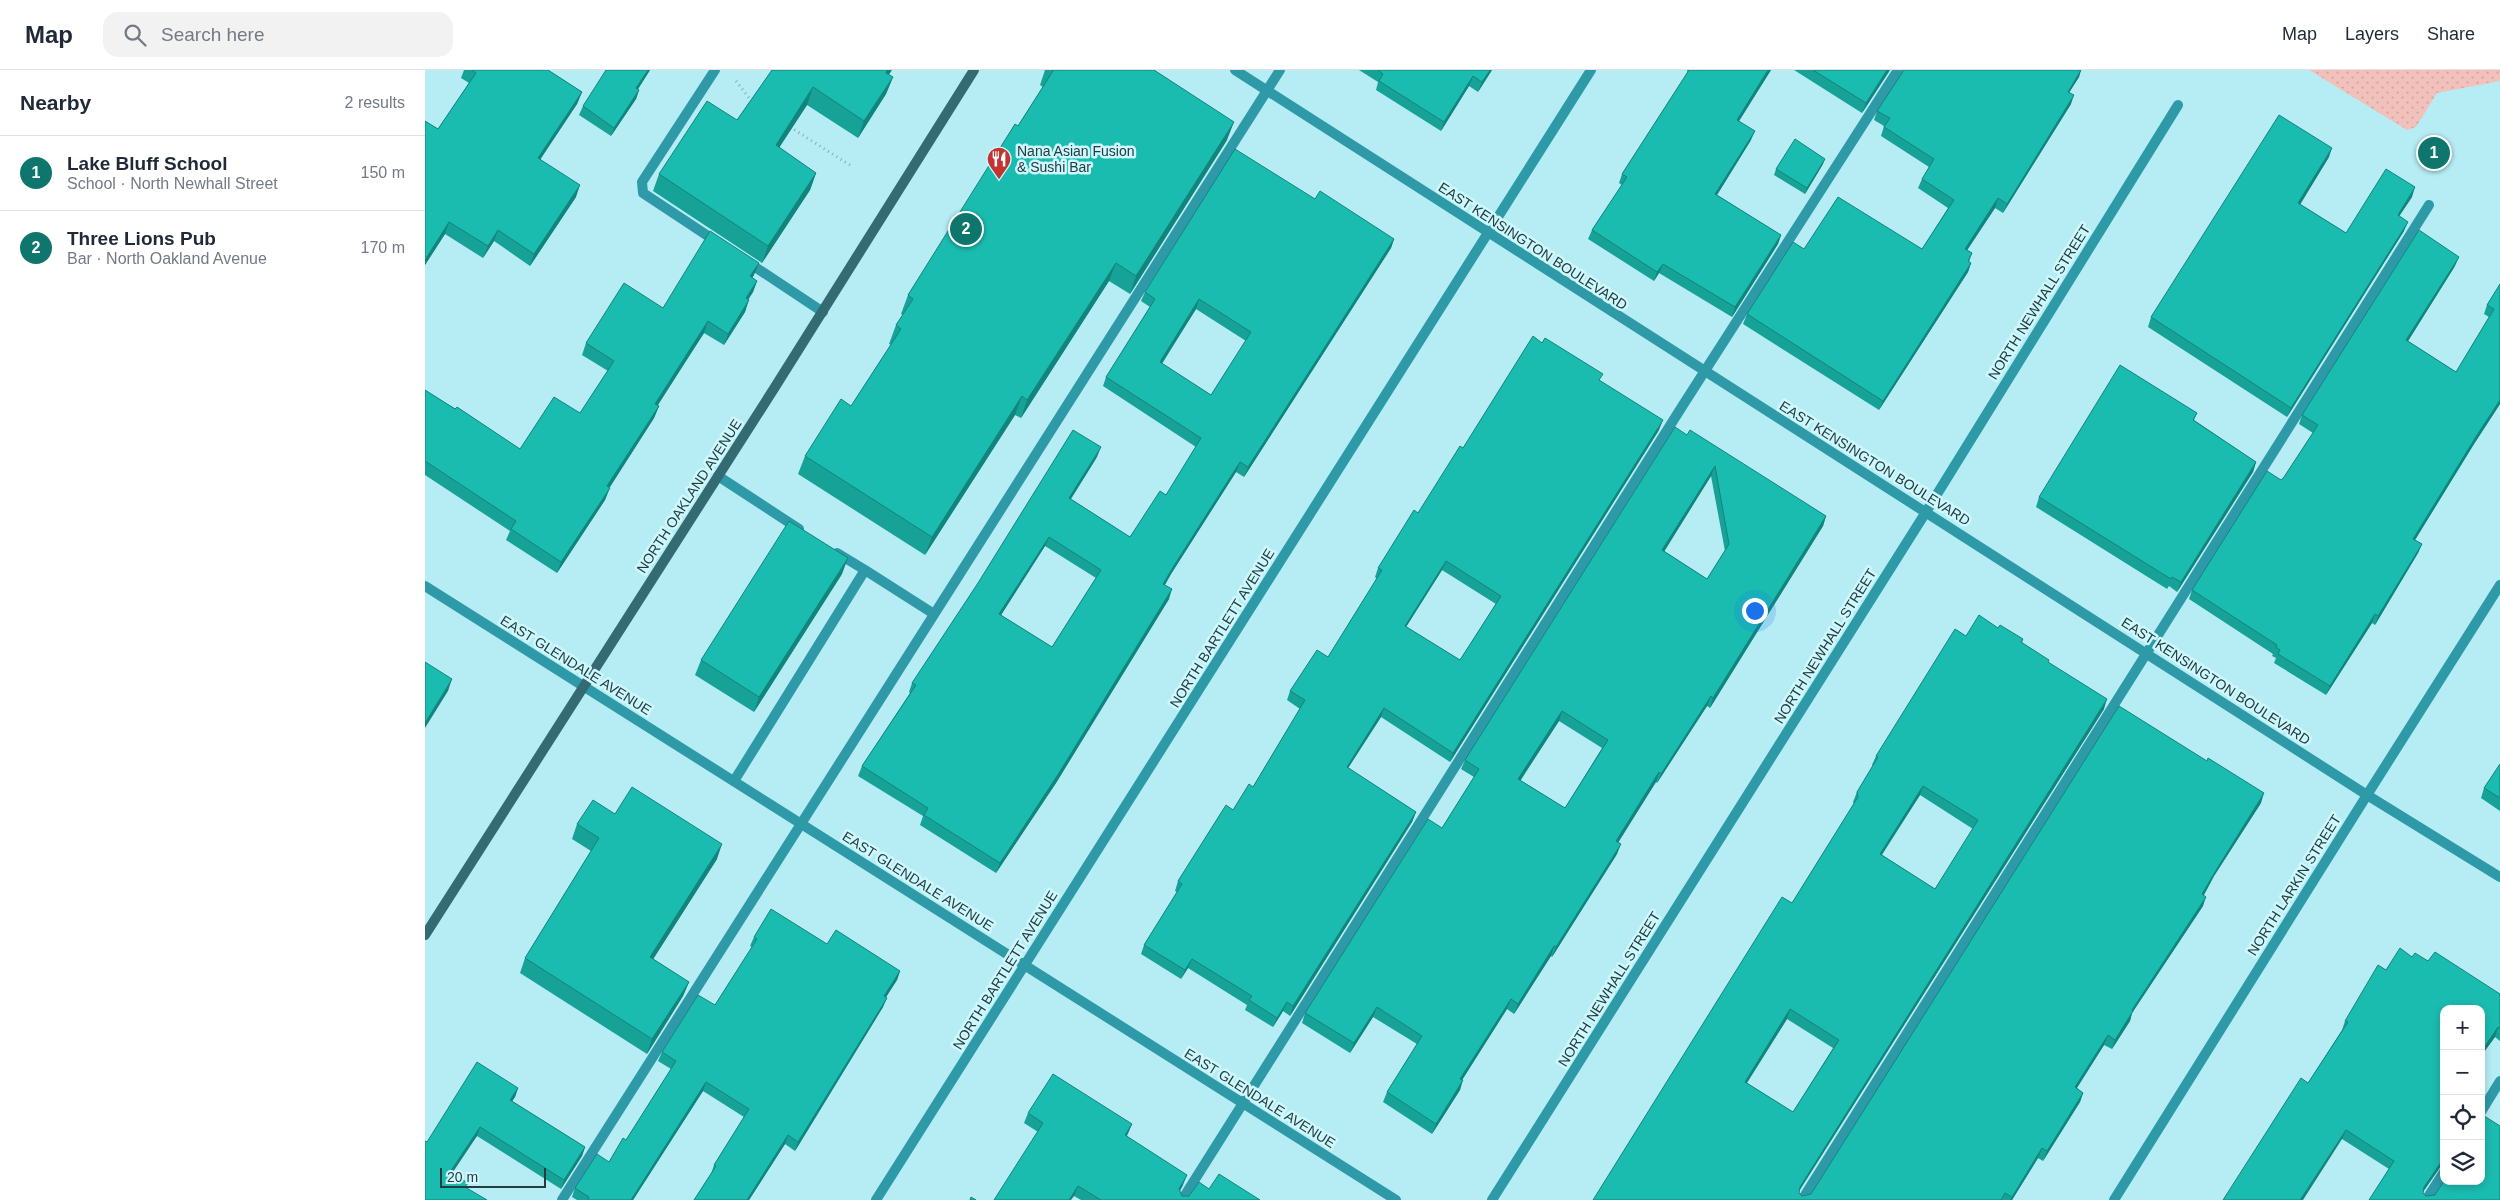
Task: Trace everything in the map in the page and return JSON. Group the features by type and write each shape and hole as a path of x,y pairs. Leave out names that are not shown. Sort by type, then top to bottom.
{"main road":[{"name":"NORTH OAKLAND AVENUE","path":"425,935 823,312 974,70"}],"street":[{"path":"715,70 642,182 643,193 724,246"},
{"name":"EAST KENSINGTON BOULEVARD","path":"1235,70 1488,234 2500,877"},
{"path":"562,1200 1280,70"},
{"name":"NORTH BARTLETT AVENUE","path":"876,1200 1591,70"},
{"path":"1182,1200 1705,371 1898,70"},
{"name":"NORTH NEWHALL STREET","path":"1493,1200 1926,512 2178,105"},
{"path":"1802,1200 2429,205"},
{"path":"740,257 823,312"},
{"path":"718,476 806,533"},
{"path":"831,549 934,614"},
{"path":"734,781 865,570"},
{"name":"NORTH LARKIN STREET","path":"2114,1200 2367,794 2500,585"},
{"name":"EAST GLENDALE AVENUE","path":"425,586 1025,965 1241,1104 1396,1200"},
{"path":"2485,1106 2500,1082"},
{"path":"2426,1200 2440,1178"}],"path":[{"path":"734,78 751,102 759,107"},
{"path":"782,122 853,167"}],"shaded area":[{"path":"2309,70 2500,70 2500,81 2437,93 2416,127 2407,130"}],"building":[{"path":"472,70 548,70 582,92 538,158 580,185 534,254 498,230 488,246 449,222 425,260 425,121 438,129 476,73"},
{"path":"606,70 648,70 636,88 639,90 614,128 583,106"},
{"path":"772,70 887,70 886,73 893,77 864,121 813,87 776,145 816,173 768,246 659,174 707,101 737,120"},
{"path":"1052,70 1154,70 1234,122 1136,276 1116,263 1027,400 1022,396 932,537 805,456 841,399 851,406 901,329 896,325 913,299 908,295 1015,124 1018,126"},
{"path":"1378,70 1490,70 1482,82 1473,76 1444,122 1379,81 1383,74"},
{"path":"1689,70 1768,70 1737,120 1755,131 1715,194 1781,235 1735,307 1663,264 1657,272 1592,230 1627,177 1622,174"},
{"path":"1813,70 1887,70 1866,103"},
{"path":"1904,70 2081,70 2068,92 2074,95 2007,204 1998,198 1965,249 1972,253 1968,261 1971,263 1883,401 1747,314 1793,242 1804,249 1838,197 1922,249 1954,200 1922,179 1934,159 1884,127 1890,118 1877,111"},
{"path":"2279,115 2332,148 2298,203 2346,233 2386,169 2415,187 2398,215 2408,222 2291,408 2151,317"},
{"path":"1795,139 1825,159 1807,188 1776,169"},
{"path":"1235,149 1315,199 1320,191 1394,239 1248,467 1240,462 1175,564 1163,584 1172,589 1059,773 1000,863 924,815 928,808 862,766 916,685 912,683 978,583 1073,430 1101,447 1069,498 1130,537 1160,491 1166,495 1201,438 1106,377 1155,299 1145,292","holes":["1199,299 1251,332 1211,395 1160,362","1049,537 1101,570 1052,647 999,614"]},
{"path":"2419,230 2459,257 2406,340 2456,372 2494,309 2487,305 2500,284 2500,400 2413,539 2422,544 2378,616 2375,614 2330,686 2278,654 2280,650 2276,647 2277,645 2192,590 2267,471 2281,480 2318,425 2302,415"},
{"path":"710,231 759,263 750,276 757,281 746,298 749,300 728,334 708,321 655,404 659,406 607,486 610,488 561,562 511,529 516,521 425,461 425,390 455,409 457,407 520,449 554,397 580,413 614,361 586,343 624,283 663,308"},
{"path":"1533,336 1542,343 1545,338 1603,374 1599,380 1663,420 1453,753 1384,708 1347,767 1416,812 1293,1006 1287,1002 1277,1018 1249,1000 1252,996 1192,959 1185,970 1144,945 1182,884 1178,881 1226,805 1233,810 1249,784 1253,787 1305,700 1290,691 1317,650 1328,657 1382,570 1378,568 1414,510 1418,513 1460,446 1463,448","holes":["1446,561 1501,596 1460,660 1405,626"]},
{"path":"2120,365 2197,413 2193,420 2256,462 2181,582 2172,577 2171,579 2039,497"},
{"path":"1675,427 1687,435 1690,430 1826,516 1713,698 1711,696 1661,774 1659,772 1616,841 1621,844 1556,947 1554,946 1518,1004 1511,999 1460,1079 1463,1080 1436,1124 1387,1092 1422,1036 1377,1007 1354,1043 1305,1013 1428,819 1442,828 1479,769 1465,760","holes":["1715,466 1729,544 1707,579 1662,550","1562,711 1608,740 1565,808 1518,779"]},
{"path":"789,521 848,558 759,697 701,660"},
{"path":"1979,615 1998,628 2000,625 2023,639 2021,642 2049,660 2048,662 2107,699 1800,1187 1799,1193 1802,1196 1811,1194 2119,706 2207,761 2208,758 2264,793 2202,894 2206,897 2132,1010 2115,1040 2108,1035 2075,1087 2083,1093 2047,1151 2042,1148 2012,1197 2005,1193 2001,1200 1593,1200 1782,897 1792,903 1858,797 1857,792 1878,757 1876,756 1955,629 1966,636","holes":["1923,786 1978,820 1935,889 1880,854","1790,1009 1839,1040 1793,1112 1745,1082"]},
{"path":"425,662 452,679 425,723"},
{"path":"2500,764 2500,798 2484,788"},
{"path":"632,787 722,844 650,957 689,982 652,1039 525,958 599,838 577,824 593,800 615,814"},
{"path":"771,909 827,944 836,930 900,971 884,996 887,998 798,1142 788,1135 747,1200 694,1200 749,1109 706,1082 631,1200 588,1200 589,1197 575,1188 597,1154 609,1162 623,1138 626,1140 676,1061 662,1052 698,995 715,1005 757,939 754,937"},
{"path":"2400,948 2412,957 2415,953 2428,961 2435,952 2500,994 2500,1029 2498,1027 2485,1046 2485,1005 2440,1005 2440,1164 2424,1187 2423,1193 2426,1196 2435,1195 2441,1185 2485,1185 2485,1117 2500,1126 2500,1200 2369,1200 2394,1161 2346,1130 2300,1200 2223,1200 2301,1078 2308,1083 2348,1022 2345,1021 2378,965 2386,970"},
{"path":"477,1062 518,1088 510,1100 585,1147 564,1180 480,1127 450,1172 468,1183 465,1187 487,1200 425,1200 425,1141 427,1142"},
{"path":"1053,1074 1132,1124 1125,1135 1187,1175 1179,1189 1182,1196 1189,1196 1199,1182 1209,1189 1219,1174 1260,1200 1101,1200 1078,1186 1069,1200 994,1200 1043,1123 1028,1113"}],"place":[{"name":"Lake Bluff School","path":"2434,153"},
{"name":"Nana Asian Fusion & Sushi Bar","path":"999,180"},
{"name":"Three Lions Pub","path":"966,229"}]}
